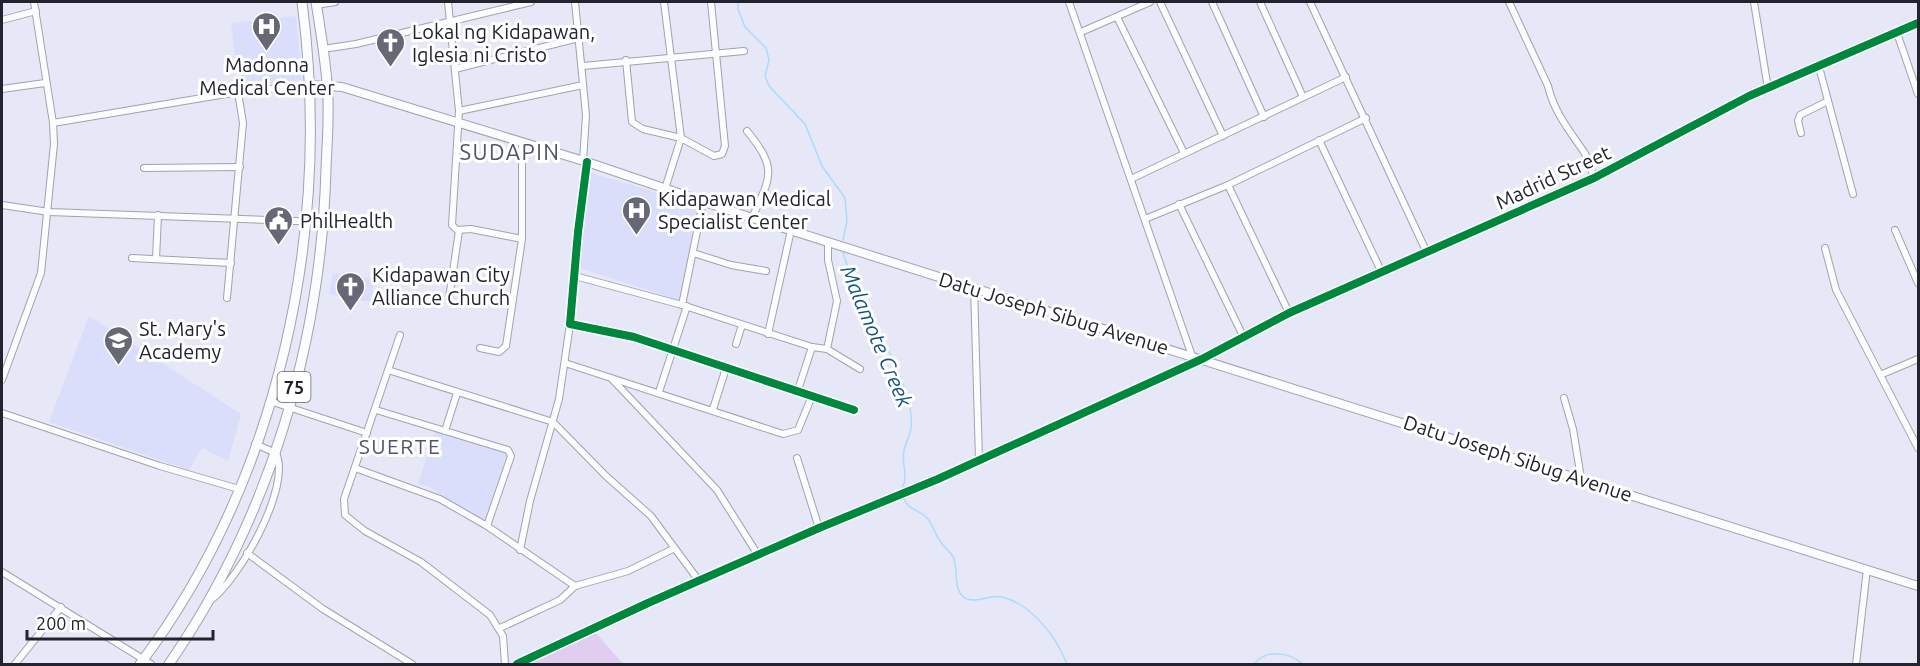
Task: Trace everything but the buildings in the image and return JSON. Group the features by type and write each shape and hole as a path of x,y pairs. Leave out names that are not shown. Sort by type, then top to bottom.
{"highway":[{"name":"75","path":"145,663 189,592 217,540 239,489 270,401 297,287 307,221 310,85 302,2"},
{"name":"75","path":"169,664 208,602 246,529 276,453 316,290 324,222 327,84 316,3"}],"main road":[{"name":"Datu Joseph Sibug Avenue","path":"310,85 327,84 585,161 752,218 1918,586"}],"street":[{"path":"2,380 39,281 49,212 55,138 34,2"},
{"path":"316,3 335,2"},
{"path":"447,2 459,111 452,225 459,231"},
{"path":"322,49 357,44 531,2"},
{"path":"520,550 530,501 553,422 565,363 575,276 585,161 586,116 583,66 575,2"},
{"path":"664,2 681,138 665,189"},
{"path":"626,60 632,122 644,129 681,138 714,156 724,151 711,2"},
{"path":"1069,2 1192,356"},
{"path":"1081,32 1150,2"},
{"path":"1160,2 1223,136"},
{"path":"1212,2 1264,117"},
{"path":"1260,2 1303,97"},
{"path":"1310,2 1427,253"},
{"path":"1509,2 1548,86 1551,98 1568,132 1585,153 1594,178"},
{"path":"1754,2 1768,89"},
{"path":"2,20 36,11"},
{"path":"1117,17 1184,153"},
{"name":"Madrid Street","path":"517,664 1202,359 1289,313 1594,178 1768,89 1918,23"},
{"path":"1897,33 1918,94"},
{"path":"455,69 579,38"},
{"path":"583,66 626,60 744,51"},
{"path":"1819,67 1853,194"},
{"path":"1131,178 1346,77"},
{"path":"2,89 45,83"},
{"path":"53,123 238,92 310,85"},
{"path":"459,111 583,85"},
{"path":"226,298 236,218 243,123 238,92"},
{"path":"1801,133 1798,121 1800,115 1828,101"},
{"path":"1146,219 1228,184 1366,118"},
{"path":"747,131 763,150 770,169 765,190 752,218"},
{"path":"1319,140 1382,273"},
{"path":"480,348 499,352 506,346 522,239 522,142"},
{"path":"144,168 240,167"},
{"path":"1228,184 1289,313"},
{"path":"659,393 684,305 703,202"},
{"path":"1179,204 1243,336"},
{"path":"2,205 49,212 324,222"},
{"path":"156,259 158,215"},
{"path":"459,231 471,229 522,239"},
{"path":"768,334 791,230"},
{"path":"1895,230 1918,283"},
{"path":"449,298 459,231"},
{"path":"828,242 828,260 837,301 828,349"},
{"path":"1825,248 1836,290 1918,448"},
{"path":"693,253 766,271"},
{"path":"132,258 231,263"},
{"path":"575,276 684,305 812,347 828,349 861,369"},
{"path":"974,287 979,460"},
{"path":"570,324 634,337 854,410"},
{"path":"736,344 742,325"},
{"path":"400,335 344,499 345,515 350,521 421,562 490,615 500,628 505,664"},
{"path":"798,390 812,347"},
{"path":"2,356 9,359"},
{"path":"1880,375 1918,362"},
{"path":"565,363 788,434 798,430 812,396"},
{"path":"713,409 726,368"},
{"path":"388,370 553,422 606,476 651,516 673,549 699,581"},
{"path":"611,378 717,490 758,555"},
{"path":"445,431 457,393"},
{"path":"1564,398 1573,429 1581,478"},
{"path":"270,401 367,433"},
{"path":"376,410 508,450 511,456 486,526"},
{"path":"2,412 160,466 239,489"},
{"path":"208,602 224,589 247,553 278,482 280,464 276,453 255,444"},
{"path":"797,458 819,528"},
{"path":"355,468 431,494 486,526 574,586"},
{"path":"500,628 560,600 574,586 628,571 673,549"},
{"path":"247,553 323,609 412,664"},
{"path":"1856,664 1867,569"},
{"path":"2,572 145,663"},
{"path":"15,664 60,607"},
{"path":"398,664 403,658"}],"shaded area":[{"name":"Madonna Medical Center","path":"296,16 302,80 239,88 231,23"},
{"name":"Kidapawan Medical Specialist Center","path":"588,172 699,205 682,301 576,267"},
{"path":"333,273 374,279 371,302 329,294"},
{"name":"St. Mary's Academy","path":"89,316 241,414 228,461 202,448 189,470 49,422"},
{"path":"435,431 507,453 485,520 429,487 418,484"},
{"path":"595,632 623,664 527,664"}],"waterway":[{"name":"Malamote Creek","path":"738,2 738,9 745,27 766,48 769,60 765,76 769,86 805,124 822,166 845,198 847,221 843,240"},
{"name":"Malamote Creek","path":"843,252 905,388 910,409 911,428 904,450 905,478 902,490"},
{"name":"Malamote Creek","path":"903,496 910,507 928,519 941,543 952,555 961,594 969,600 1002,597 1023,607 1033,614 1050,633 1067,664"},
{"name":"Malamote Creek","path":"1254,664 1271,654 1285,655 1303,664"}],"cycle path":[{"path":"517,664 648,603 938,479 1202,359 1289,313 1594,178 1749,96 1918,23"},
{"path":"587,162 570,324 634,337 854,410"}],"place":[{"name":"Madonna Medical Center","path":"267,52"},
{"name":"Lokal ng Kidapawan, Iglesia ni Cristo","path":"391,68"},
{"name":"Kidapawan Medical Specialist Center","path":"637,236"},
{"name":"PhilHealth","path":"279,246"},
{"name":"Kidapawan City Alliance Church","path":"351,312"},
{"name":"St. Mary's Academy","path":"118,366"}],"district":[{"name":"SUDAPIN","path":"510,151"},
{"name":"SUERTE","path":"400,446"}]}
